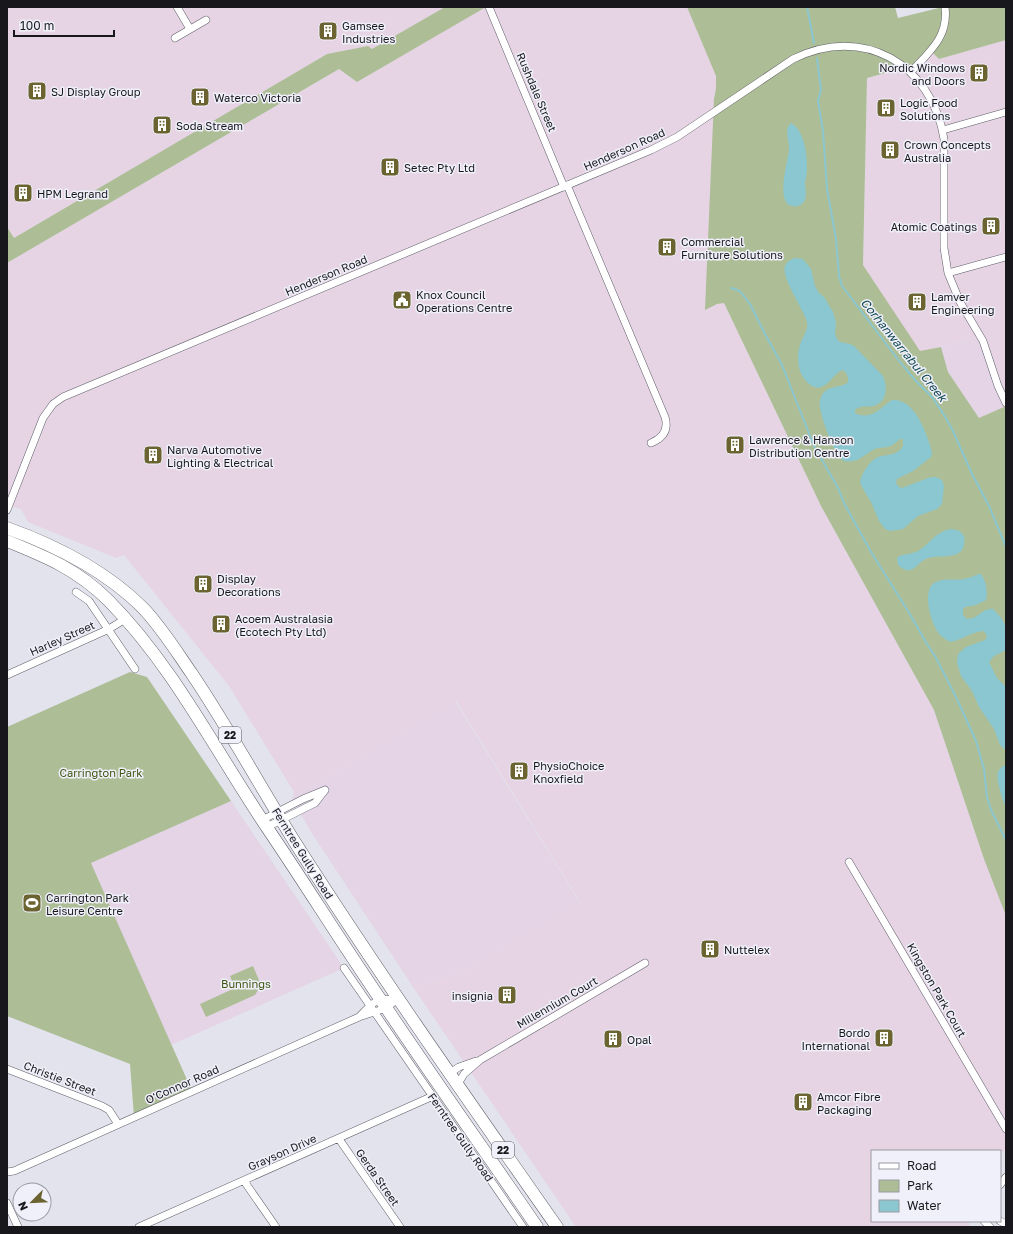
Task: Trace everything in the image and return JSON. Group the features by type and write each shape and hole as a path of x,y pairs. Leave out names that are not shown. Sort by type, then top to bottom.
{"main road":[{"name":"Ferntree Gully Road","path":"7,528 60,550 89,566 118,586 155,622 209,700 279,816 351,930 557,1227"},
{"name":"Ferntree Gully Road","path":"7,541 39,553 75,573 90,584 108,600 125,619 156,658 178,689 264,824 383,1004 537,1227"},
{"path":"125,619 142,608"},
{"path":"450,1073 448,1083 454,1106"}],"street":[{"path":"177,7 190,29"},
{"name":"Rushdale Street","path":"489,7 665,417 667,425 665,432 660,439 651,443"},
{"path":"945,7 945,21 941,36 911,72 921,83 934,104 942,130 944,150 944,248 948,273 960,302 983,340 998,386 1006,403"},
{"path":"175,38 206,20"},
{"name":"Henderson Road","path":"7,510 43,418 48,409 59,400 662,145 677,137 793,59 803,54 828,47 852,46 876,51 894,60 911,72"},
{"path":"942,130 1006,112"},
{"path":"948,273 1006,257"},
{"path":"76,592 89,601 135,669"},
{"name":"Harley Street","path":"7,675 109,630 125,619"},
{"path":"264,824 279,816 303,799 325,790 315,803 279,816"},
{"name":"Kingston Park Court","path":"849,862 1006,1129"},
{"name":"Millennium Court","path":"458,1084 464,1074 480,1060 645,963"},
{"name":"Ferntree Gully Road","path":"344,968 523,1227"},
{"name":"O'Connor Road","path":"358,1017 369,1006 383,1004 398,999"},
{"name":"O'Connor Road","path":"7,1176 10,1171 358,1017 374,1013 383,1004 398,999"},
{"name":"Millennium Court","path":"450,1073 459,1067 480,1060"},
{"name":"Christie Street","path":"7,1069 105,1107 112,1113 116,1125"},
{"name":"Grayson Drive","path":"139,1227 151,1225 244,1181 433,1096"},
{"name":"Gerda Street","path":"339,1138 400,1227"},
{"path":"244,1181 276,1227"},
{"path":"7,1203 18,1227"}],"shaded area":[{"path":"7,7 445,7 372,49 368,46 327,54 14,238 7,227"},
{"path":"485,7 687,7 716,75 706,309 717,304 724,303 821,506 934,710 984,859 1006,916 1006,1148 1001,1154 1001,1150 871,1150 871,1222 968,1222 971,1227 576,1227 413,987 463,972 580,902 456,701 292,798 294,792 229,686 124,555 116,558 28,522 21,509 7,505 7,263 339,69 357,82"},
{"path":"1006,40 1006,403 981,337 920,352 863,265 867,78 893,71 897,62 930,50 939,59"},
{"path":"981,337 1006,406 979,418 948,372 941,347"},
{"path":"455,701 580,903 463,972 413,987 311,832 292,798"},
{"path":"231,801 344,968 171,1045 91,863"}],"green space":[{"path":"445,7 486,7 357,82 339,69 7,263 7,227 14,238 327,54 368,46 372,49"},
{"path":"687,7 895,7 898,18 943,7 1006,7 1006,40 939,59 930,50 911,72 897,62 893,71 867,78 863,265 920,351 941,347 948,372 979,418 1006,406 1006,916 984,859 934,710 821,506 724,303 717,304 705,310 716,76"},
{"name":"Carrington Park","path":"130,672 147,677 231,801 91,863 192,1091 134,1117 130,1064 7,1016 7,727"},
{"name":"Bunnings","path":"253,966 261,985 255,995 206,1017 200,1004 235,988 230,976"}],"water":[{"path":"791,123 796,127 802,137 806,150 807,172 805,182 805,201 799,206 792,206 787,203 784,197 783,189 789,150 787,129"},
{"path":"794,258 803,259 811,269 815,286 833,312 836,322 835,333 837,339 840,342 854,346 883,376 885,380 886,390 884,398 881,402 873,406 859,407 855,410 855,413 861,415 871,415 892,400 899,401 912,409 928,438 932,451 931,457 913,471 897,479 896,483 902,488 928,478 936,477 942,480 944,486 942,504 937,509 918,516 903,529 890,531 885,529 879,521 860,482 864,471 872,461 878,457 898,452 903,446 903,439 900,439 893,445 875,449 858,460 850,462 841,459 829,437 821,412 820,400 822,395 828,389 848,382 847,374 842,370 827,384 817,388 809,383 801,374 798,363 798,352 807,328 807,322 789,284 785,271 785,266 787,263"},
{"path":"952,529 960,531 964,536 962,550 958,553 928,558 911,570 903,569 898,565 897,558 899,556 918,551 942,532"},
{"path":"979,574 983,577 987,590 986,600 976,605 965,607 963,609 963,615 967,619 987,610 993,609 1002,619 1006,628 1006,650 994,656 989,662 997,678 1006,687 1006,750 1000,745 994,729 979,707 972,691 961,676 957,663 958,654 966,647 985,640 987,637 986,634 984,631 980,631 950,642 941,636 937,631 929,609 928,594 930,587 934,583 937,581 970,578"},
{"path":"1006,764 1006,808 1000,789 998,773 1000,768"}],"waterway":[{"name":"Corhanwarrabul Creek","path":"807,7 814,43"},
{"name":"Corhanwarrabul Creek","path":"817,58 821,90 818,101 823,131 827,189 836,239 839,276 842,286 900,362 933,398 944,415 989,506 1006,547"},
{"path":"731,288 740,291 750,304 782,365 814,446 838,488 844,503 871,552 935,656 956,697 976,741 984,769 987,797 991,810 1006,840"}],"place":[{"name":"Gamsee Industries","path":"328,31"},
{"name":"Nordic Windows and Doors","path":"979,73"},
{"name":"SJ Display Group","path":"37,91"},
{"name":"Waterco Victoria","path":"200,97"},
{"name":"Logic Food Solutions","path":"886,108"},
{"name":"Soda Stream","path":"162,125"},
{"name":"Crown Concepts Australia","path":"890,150"},
{"name":"Setec Pty Ltd","path":"390,167"},
{"name":"HPM Legrand","path":"23,193"},
{"name":"Atomic Coatings","path":"991,226"},
{"name":"Commercial Furniture Solutions","path":"667,247"},
{"name":"Knox Council Operations Centre","path":"402,300"},
{"name":"Lamver Engineering","path":"917,302"},
{"name":"Lawrence & Hanson Distribution Centre","path":"735,445"},
{"name":"Narva Automotive Lighting & Electrical","path":"153,455"},
{"name":"Display Decorations","path":"203,584"},
{"name":"Acoem Australasia (Ecotech Pty Ltd)","path":"221,624"},
{"name":"PhysioChoice Knoxfield","path":"519,771"},
{"name":"Carrington Park Leisure Centre","path":"32,903"},
{"name":"Nuttelex","path":"710,949"},
{"name":"insignia","path":"507,995"},
{"name":"Bordo International","path":"884,1038"},
{"name":"Opal","path":"613,1039"},
{"name":"Amcor Fibre Packaging","path":"803,1102"}]}
